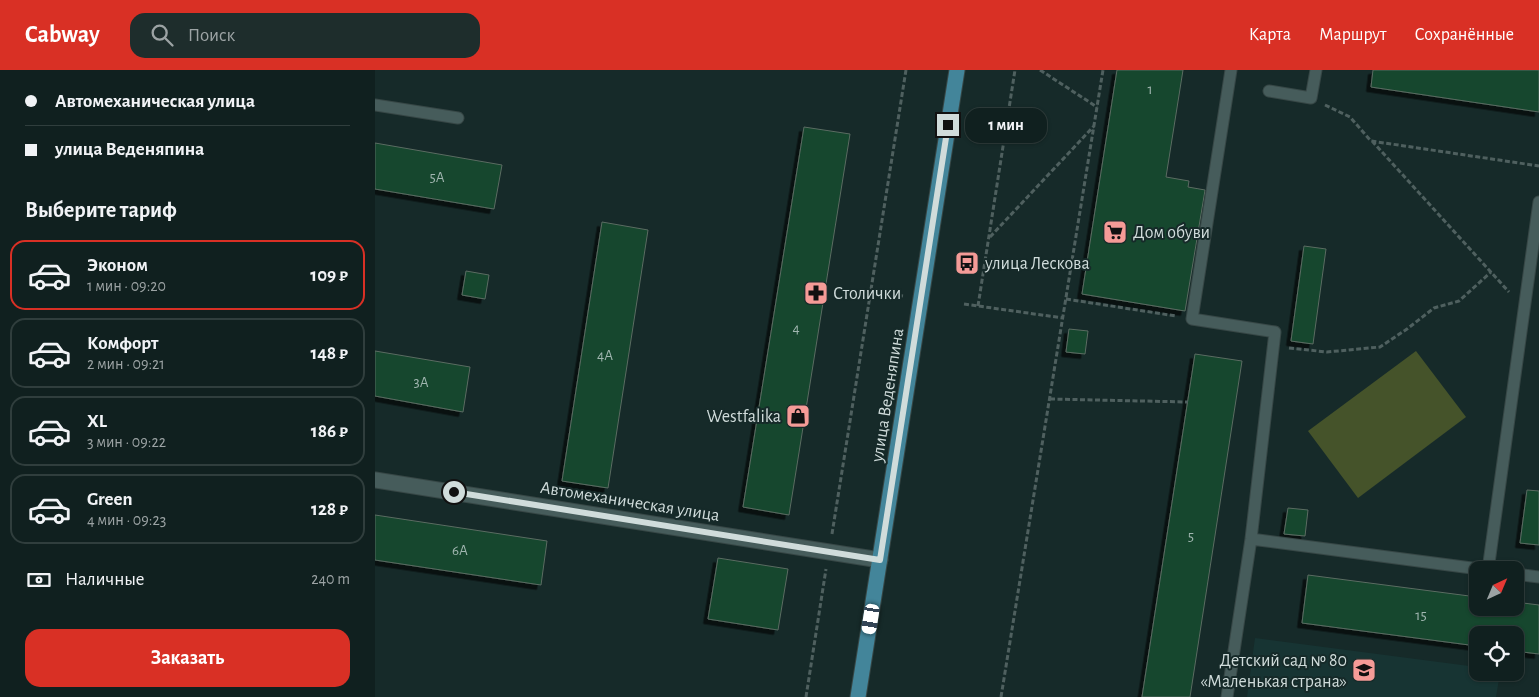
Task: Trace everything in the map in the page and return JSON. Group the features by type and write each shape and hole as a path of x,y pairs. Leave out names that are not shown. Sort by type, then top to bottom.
{"main road":[{"name":"улица Веденяпина","path":"858,697 957,70"}],"street":[{"name":"Автомеханическая улица","path":"375,480 880,560"}],"lane":[{"path":"1227,697 1251,539 1275,332 1192,319 1231,70"},
{"path":"1269,92 1311,98 1316,70"},
{"path":"375,105 458,118"},
{"path":"1488,561 1539,202"},
{"path":"1251,539 1469,568"},
{"path":"1524,575 1539,577"}],"path":[{"path":"806,697 906,70"},
{"path":"978,306 1015,70"},
{"path":"1040,70 1097,107"},
{"path":"1001,697 1103,70"},
{"path":"1311,98 1350,117 1524,308"},
{"path":"989,238 1094,126"},
{"path":"1371,141 1539,166"},
{"path":"1274,346 1327,352 1380,347 1434,308 1459,301 1491,272"},
{"path":"870,291 904,296"},
{"path":"1066,298 1192,319"},
{"path":"964,304 1063,318"},
{"path":"1050,399 1188,402"}],"shaded area":[{"name":"Детский сад № 80 «Маленькая страна»","path":"1255,638 1469,666 1469,681 1499,681 1496,697 1247,697"}],"green space":[{"path":"1416,351 1466,417 1358,498 1308,431"}],"building":[{"path":"1117,70 1183,70 1166,177 1189,181 1188,187 1205,190 1185,311 1082,294"},
{"path":"1373,70 1539,70 1539,112 1371,87"},
{"path":"804,127 850,134 789,515 743,507"},
{"path":"375,143 502,165 494,209 375,189"},
{"path":"602,222 648,230 608,488 562,481"},
{"path":"1304,246 1326,249 1313,344 1291,341"},
{"path":"466,271 489,275 485,299 462,295"},
{"path":"1069,329 1088,331 1085,354 1066,352"},
{"path":"375,351 470,367 463,412 375,396"},
{"path":"1195,354 1242,361 1190,697 1142,697"},
{"path":"1527,490 1539,491 1539,545 1520,543"},
{"path":"1288,508 1308,510 1305,536 1284,534"},
{"path":"375,515 547,541 541,585 375,560"},
{"path":"718,558 788,569 778,630 708,619"},
{"path":"1308,575 1469,596 1469,616 1524,616 1524,603 1539,605 1539,654 1524,652 1524,626 1469,626 1469,645 1302,623"}],"place":[{"name":"Дом обуви","path":"1115,232"},
{"name":"улица Лескова","path":"967,263"},
{"name":"Столички","path":"816,293"},
{"name":"Westfalika","path":"798,416"},
{"name":"Детский сад № 80 «Маленькая страна»","path":"1364,670"}],"route":[{"path":"454,492 880,560 948,125"}]}
